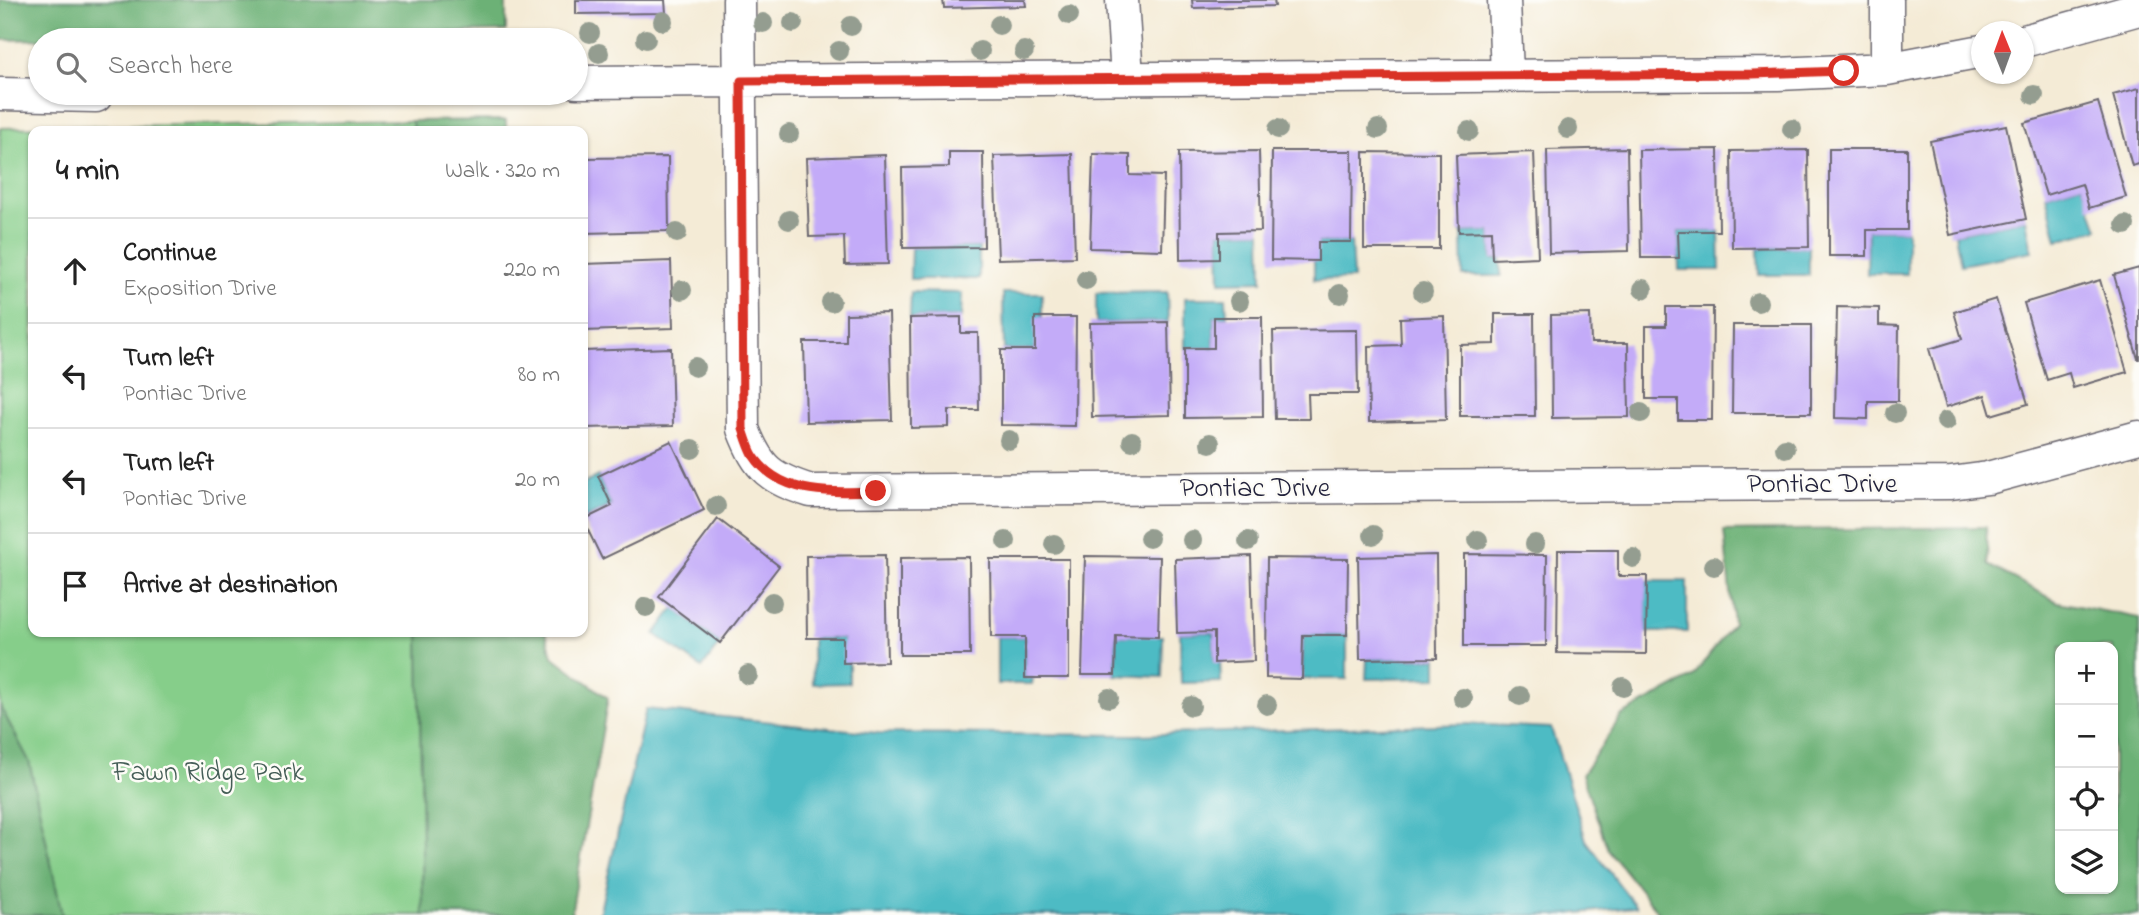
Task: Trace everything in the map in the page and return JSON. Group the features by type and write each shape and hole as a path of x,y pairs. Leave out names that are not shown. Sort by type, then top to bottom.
{"street":[{"name":"Pontiac Drive","path":"739,0 743,429 753,454 766,471 788,484 811,491 1951,484 1988,478 2139,438"},
{"path":"1122,0 1127,77"},
{"path":"1504,0 1507,75"},
{"path":"1886,0 1887,69"},
{"path":"2034,38 2139,9"},
{"path":"588,82 1765,74 1887,69 1971,53"},
{"path":"0,94 28,95"}],"green space":[{"path":"0,0 506,0 506,28 28,28 28,40 0,40"},
{"path":"506,120 506,126 412,126 412,121"},
{"name":"Fawn Ridge Park","path":"412,121 412,126 118,126"},
{"name":"Fawn Ridge Park","path":"0,128 28,128 28,637 419,637 423,915 62,915 29,761 0,706"},
{"path":"1986,527 1988,565 2058,602 2139,618 2139,915 1654,915 1659,913 1608,850 1582,775 1622,715 1693,677 1733,623 1724,531"},
{"path":"419,637 547,637 552,656 608,698 571,915 423,915"},
{"path":"0,706 29,761 62,915 0,915"}],"water":[{"path":"2082,184 2098,229 2057,240 2046,195"},
{"path":"2026,219 2032,251 1961,265 1955,234"},
{"path":"1868,230 1907,230 1907,274 1867,274"},
{"path":"1261,231 1262,281 1220,282 1219,232"},
{"path":"1491,231 1492,259 1501,259 1501,276 1463,276 1462,232"},
{"path":"1678,231 1719,231 1720,270 1679,270"},
{"path":"1318,242 1351,242 1353,279 1314,280"},
{"path":"979,247 979,279 910,279 911,248"},
{"path":"1809,247 1809,275 1759,275 1758,248"},
{"path":"911,292 962,293 961,317 910,318"},
{"path":"1167,292 1168,322 1096,323 1096,293"},
{"path":"1003,293 1042,293 1042,317 1035,350 1004,350"},
{"path":"1185,298 1226,298 1227,317 1214,317 1214,348 1185,348"},
{"path":"598,476 612,506 588,517 588,481"},
{"path":"1646,581 1687,581 1687,632 1646,632"},
{"path":"674,608 720,643 702,668 655,634"},
{"path":"1214,632 1214,662 1220,662 1221,682 1181,683 1180,633"},
{"path":"1303,635 1347,635 1347,679 1302,679"},
{"path":"1116,636 1163,636 1162,677 1115,675"},
{"path":"997,637 1025,637 1025,678 1033,678 1032,684 997,684"},
{"path":"812,638 843,638 849,663 849,683 813,684"},
{"path":"1437,658 1437,678 1366,679 1367,659"},
{"path":"646,709 878,733 1136,735 1467,724 1551,728 1586,840 1636,907 1558,915 599,915"}],"building":[{"path":"576,0 665,0 666,13 576,14"},
{"path":"943,0 1025,0 1026,6 944,8"},
{"path":"1192,0 1274,0 1275,6 1193,8"},
{"path":"2139,88 2139,164 2132,166 2113,95"},
{"path":"2098,102 2126,197 2089,208 2082,184 2046,195 2024,123"},
{"path":"2006,125 2026,219 1950,235 1930,141"},
{"path":"1627,148 1629,251 1549,253 1547,150"},
{"path":"1718,149 1719,231 1678,231 1679,258 1641,258 1639,150"},
{"path":"1829,149 1907,149 1907,230 1867,230 1867,256 1829,256"},
{"path":"1808,150 1809,247 1732,248 1731,151"},
{"path":"1259,151 1261,231 1219,232 1219,259 1180,260 1179,152"},
{"path":"1272,151 1352,151 1351,242 1318,242 1318,261 1271,260"},
{"path":"949,152 983,152 984,247 903,248 902,168 949,167"},
{"path":"1364,152 1439,153 1439,249 1364,249"},
{"path":"1534,152 1538,257 1492,259 1491,231 1459,232 1456,155"},
{"path":"1072,154 1075,257 998,259 994,156"},
{"path":"1093,154 1130,155 1130,175 1164,176 1162,250 1090,248"},
{"path":"885,155 888,264 845,265 844,236 809,237 806,158"},
{"path":"668,157 669,231 588,233 588,158"},
{"path":"671,261 673,328 588,331 588,264"},
{"path":"2139,268 2139,359 2138,359 2114,275"},
{"path":"2100,280 2127,372 2073,388 2069,373 2047,380 2024,303"},
{"path":"1996,299 2028,404 1991,415 1985,395 1946,407 1929,349 1962,339 1954,312"},
{"path":"1666,307 1713,307 1712,420 1678,420 1678,399 1646,399 1646,326 1666,326"},
{"path":"1837,307 1879,308 1879,325 1899,326 1898,401 1868,401 1868,419 1835,418"},
{"path":"889,313 892,420 806,422 804,342 846,342 846,314"},
{"path":"1495,314 1534,314 1535,416 1460,416 1460,345 1495,344"},
{"path":"1590,314 1591,343 1628,343 1629,417 1552,418 1551,315"},
{"path":"1444,316 1446,420 1369,422 1368,346 1401,345 1400,318"},
{"path":"961,317 961,333 978,333 979,410 949,410 949,427 911,428 910,318"},
{"path":"1035,317 1076,317 1075,426 1001,425 1001,350 1035,350"},
{"path":"1214,317 1262,317 1263,417 1185,418 1185,348 1214,348"},
{"path":"1168,322 1170,415 1092,417 1090,323"},
{"path":"1733,325 1811,325 1811,413 1732,413"},
{"path":"1357,330 1358,394 1308,394 1309,419 1275,419 1273,331"},
{"path":"671,348 673,426 588,428 588,351"},
{"path":"671,441 704,510 602,559 588,530 588,518 612,506 598,476"},
{"path":"718,519 779,566 720,643 659,597"},
{"path":"1558,550 1618,550 1618,576 1647,576 1646,654 1557,653"},
{"path":"1464,554 1547,555 1546,646 1464,646"},
{"path":"885,555 887,662 843,663 843,638 807,638 806,556"},
{"path":"1436,555 1437,658 1360,659 1358,557"},
{"path":"1085,556 1160,557 1158,637 1116,636 1115,675 1082,675"},
{"path":"1251,556 1254,661 1214,663 1214,632 1177,633 1175,559"},
{"path":"969,557 970,655 900,655 900,558"},
{"path":"1267,558 1348,559 1347,635 1303,635 1302,679 1266,678"},
{"path":"990,559 1069,559 1069,678 1025,678 1025,637 991,637"}],"route":[{"path":"876,491 811,491 788,484 766,471 753,454 743,429 741,81 1752,74 1844,71"}]}
